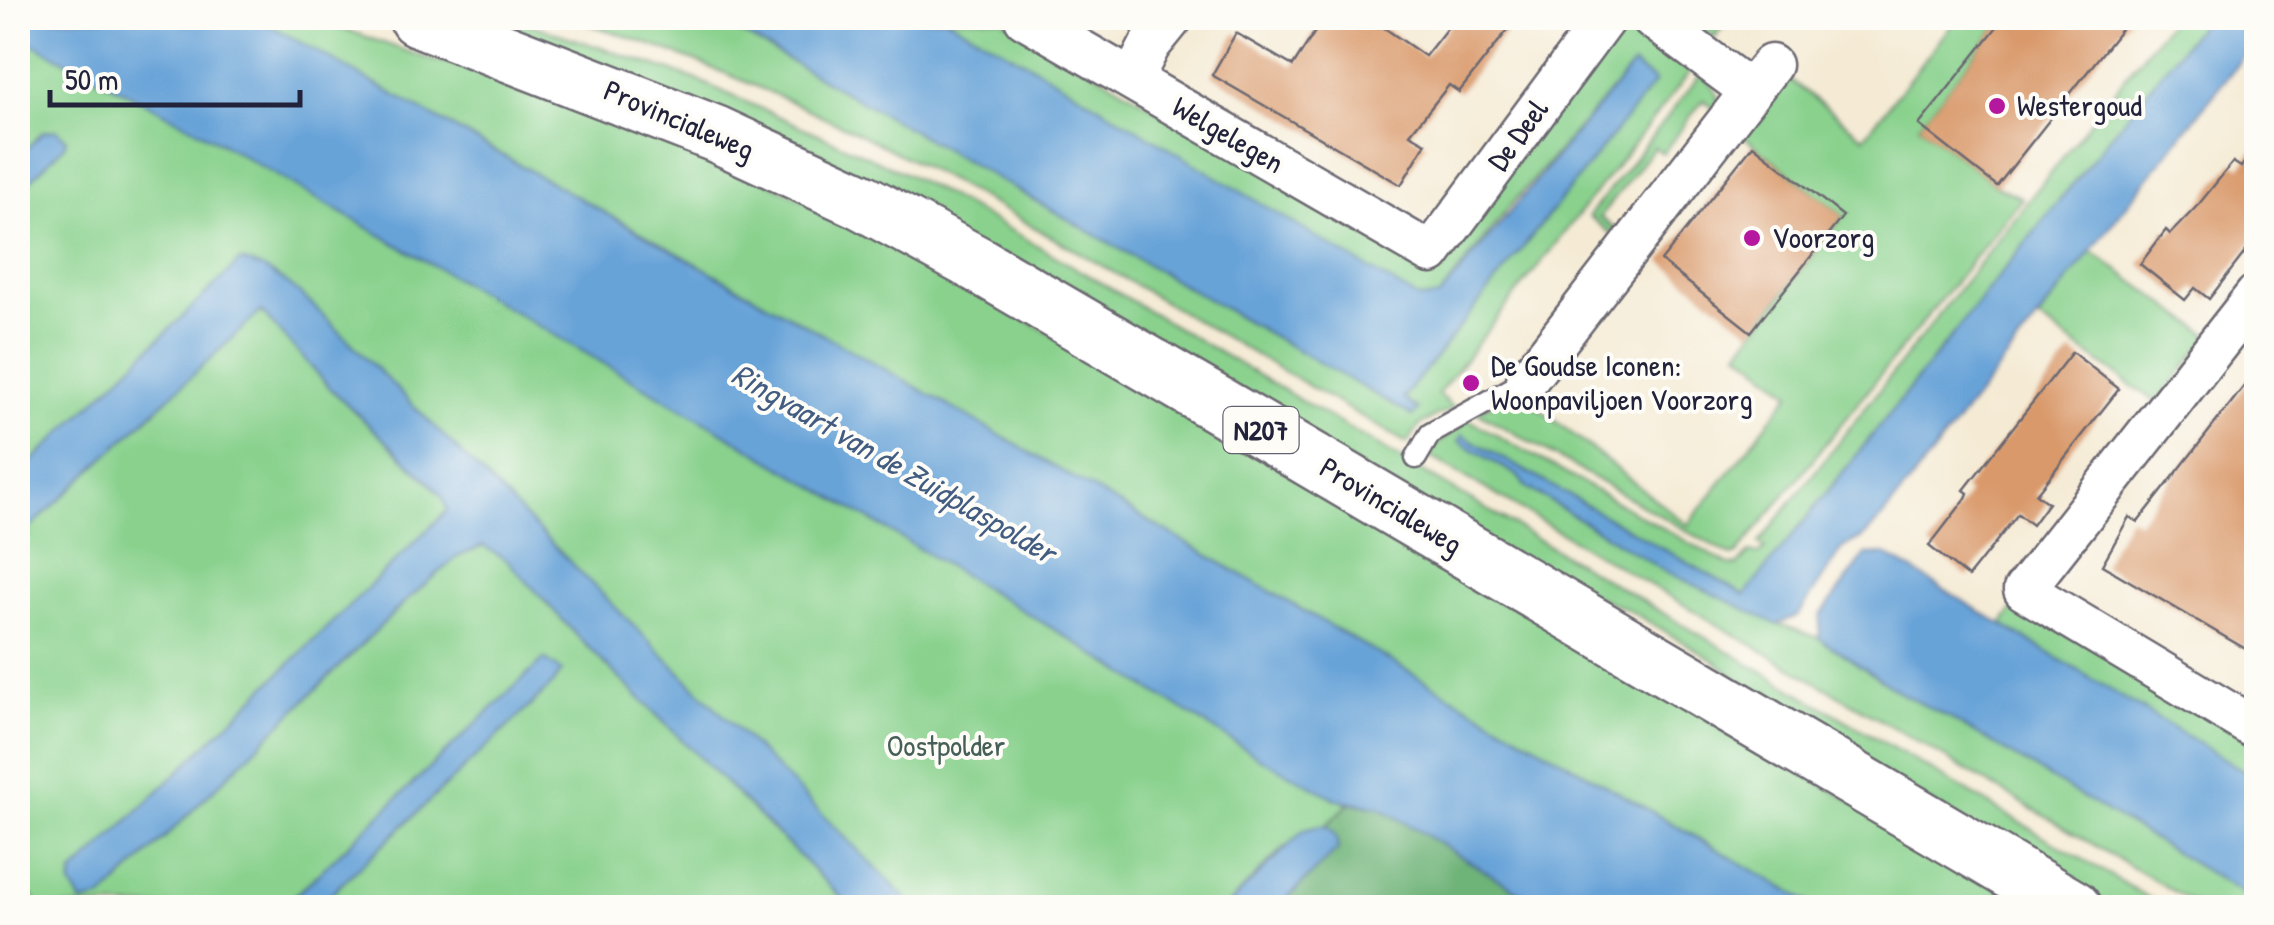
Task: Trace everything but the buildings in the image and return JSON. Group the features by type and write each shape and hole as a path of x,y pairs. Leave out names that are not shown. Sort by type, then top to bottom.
{"main road":[{"name":"Provincialeweg","path":"417,18 716,134 861,201 1128,352 2073,908"}],"street":[{"name":"Welgelegen","path":"1025,18 1431,253"},
{"path":"1132,80 1150,45 1172,18"},
{"name":"De Deel","path":"1431,253 1605,18"},
{"path":"1542,369 1600,297 1760,78 1652,18"},
{"path":"2251,313 2024,590 2256,729"}],"lane":[{"path":"1416,458 1430,434 1542,369"}],"green space":[{"path":"257,18 313,18 432,60 491,69 694,145 926,261 2033,907 1817,907 897,376"},
{"path":"474,18 511,18 695,79 907,174 1021,236 2164,907 2109,907 1779,714 1715,661 1625,608 1560,583"},
{"path":"568,18 715,18 1413,416 1418,409 1403,399 1654,81 1633,66 1509,207 1439,297 1418,299 1031,65 945,18 1001,18 1430,267 1623,27 1640,27 1693,68 1438,394 1453,408 1421,424 1407,443 1052,237 918,164 782,97 641,41"},
{"path":"1689,18 1731,18 1715,38"},
{"path":"1957,18 2004,18 1919,125 1997,186 2022,198 1737,554 1732,556 1477,412 1516,390 1688,525 1791,393 1739,351 1843,216 1738,132 1789,79 1864,137"},
{"path":"2172,18 2205,18 1745,595 1463,436 1459,441 1663,570 1776,623 1819,638 1904,695 1950,718 2256,901 2256,907 2200,907 1428,455 1466,418 1729,565 1737,566 1749,552 1759,554 1765,548 1759,543"},
{"name":"Oostpolder","path":"18,36 119,89 135,75 1336,799 1350,803 1325,826 1299,836 1226,907 881,907 253,277 18,501 18,187 66,139 56,130 43,132 18,157"},
{"path":"1701,74 1715,90 1716,110 1703,100 1663,153 1654,147 1600,217 1621,234 1615,237 1589,216"},
{"path":"2091,251 2210,336 2157,403 2038,319"},
{"path":"261,311 332,390 431,484 443,497 447,511 73,874 71,885 103,898 407,600 457,557 483,546 507,560 582,641 851,907 317,907 548,689 562,671 544,659 283,907 42,907 18,882 18,539"},
{"path":"2019,601 2256,741 2256,778 2002,625"},
{"path":"1350,803 1379,807 1545,907 1278,908 1337,849 1329,827 1325,826"}],"water":[{"name":"Ringvaart van de Zuidplaspolder","path":"18,18 257,18 897,376 1817,907 1545,907 1379,807 1336,799 1258,757 1060,633 716,428 196,129 18,36"},
{"path":"715,18 945,18 1031,65 1419,299 1439,297 1633,65 1655,82 1403,398 1418,410 1413,416"},
{"path":"2205,18 2256,18 2256,40 1882,518 1863,538 1842,548 1798,616 1776,624 1663,570 1459,441 1462,435 1745,595"},
{"path":"56,130 66,139 64,146 18,193 18,157 43,132"},
{"path":"240,261 276,275 316,308 915,907 851,907 582,641 507,560 483,546 457,557 407,600 103,898 82,903 71,885 73,874 447,511 443,497 431,484 332,390 261,311 18,539 18,475"},
{"path":"1885,554 2256,778 2256,901 1950,718 1904,695 1819,638 1821,615 1865,555"},
{"path":"544,659 562,671 548,689 317,907 283,907"},
{"path":"1329,827 1338,849 1278,907 1226,907 1304,830"}],"place":[{"name":"Westergoud","path":"1997,106"},
{"name":"Voorzorg","path":"1752,238"},
{"name":"De Goudse Iconen: Woonpaviljoen Voorzorg","path":"1471,383"}]}
